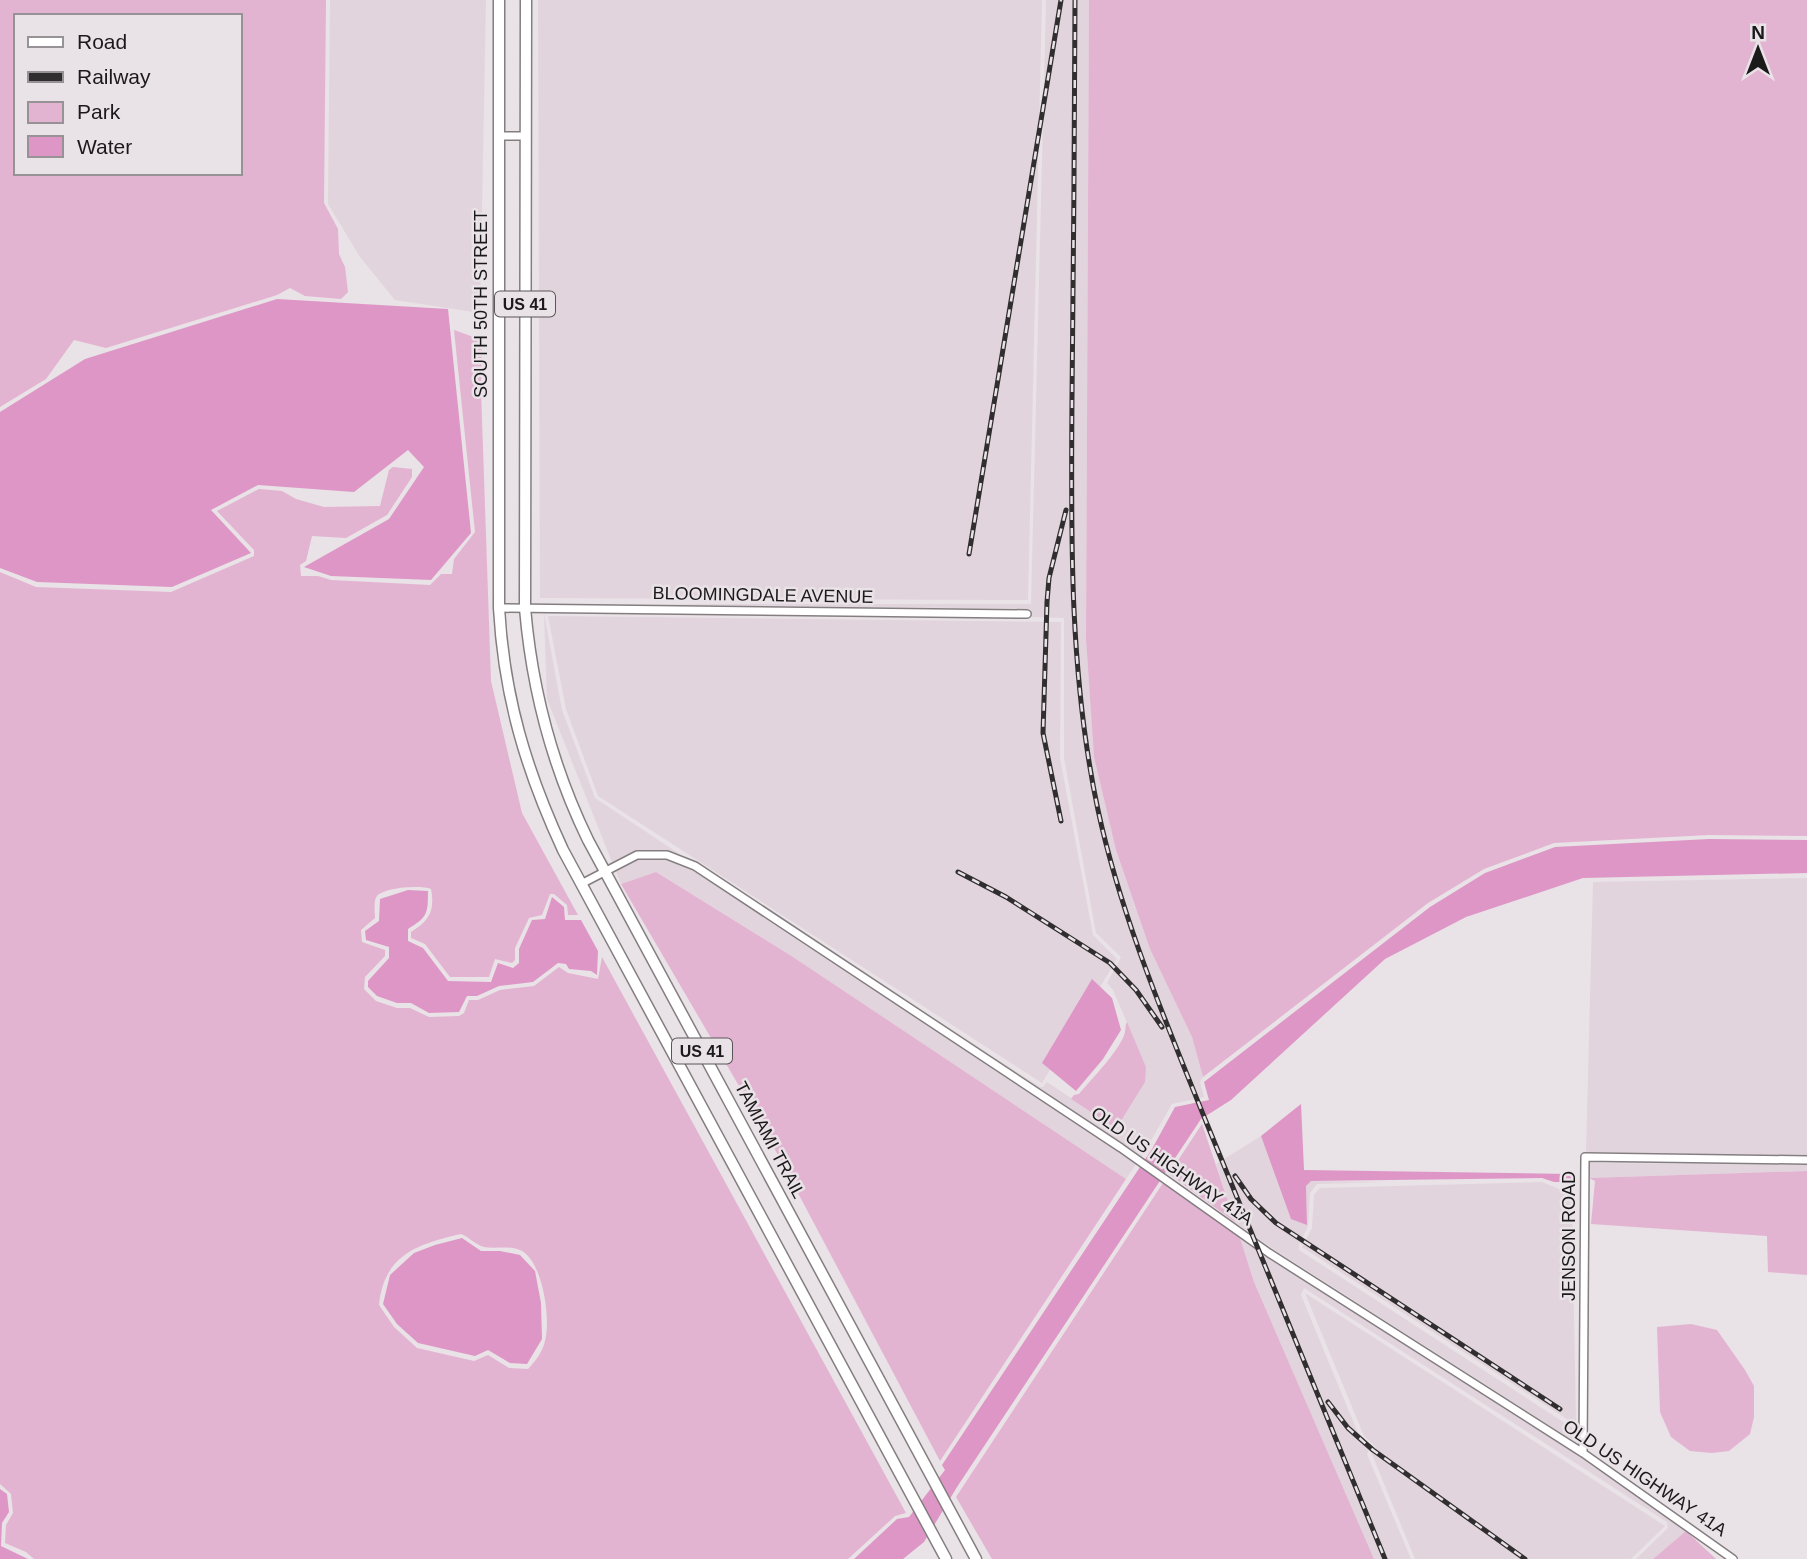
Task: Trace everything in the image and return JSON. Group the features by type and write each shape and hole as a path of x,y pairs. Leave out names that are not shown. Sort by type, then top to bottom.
{"main road":[{"name":"SOUTH 50TH STREET","path":"499,0 499,608"},
{"name":"US 41","path":"525,608 526,0"},
{"name":"US 41","path":"499,608 506,681 516,727 549,819 581,884 946,1559"},
{"name":"TAMIAMI TRAIL","path":"525,608 534,677 550,747 573,810 976,1559"}],"street":[{"path":"499,135 526,136"},
{"name":"BLOOMINGDALE AVENUE","path":"499,608 1027,614"},
{"name":"OLD US HIGHWAY 41A","path":"581,884 637,855 667,855 695,866 1138,1160 1269,1253 1583,1453 1733,1559"},
{"name":"JENSON ROAD","path":"1583,1453 1585,1157 1807,1160"}],"shaded area":[{"path":"330,0 486,0 480,313 395,300 360,257 328,204"},
{"path":"538,0 1042,0 1028,600 540,598"},
{"path":"1046,0 1089,0 1086,639 1094,757 1116,850 1150,949 1192,1037 1203,1077 1200,1082 1204,1097 1172,1104 1142,1156 929,1015 1040,1087 1047,1082 1111,1125 1146,1067 1113,990 1107,983 1121,957 1096,933 1064,758 1064,618 1031,617 1031,609 635,604 1031,604"},
{"path":"544,613 562,710 595,798 681,855 669,850 637,850 612,862 547,699"},
{"path":"548,616 1061,622 1060,758 1093,935 1117,959 1042,1083 598,796 566,709"},
{"path":"638,860 666,860 693,871 1136,1164 1126,1179 793,957 656,872 621,884 616,871"},
{"path":"1807,878 1807,1155 1586,1152 1593,882"},
{"path":"1261,1136 1291,1219 1307,1224 1306,1186 1311,1181 1383,1182 1317,1184 1310,1193 1308,1226 1299,1250 1574,1429 1579,1428 1579,1444 1235,1222 1216,1164"},
{"path":"1589,1163 1807,1165 1807,1171 1589,1178"},
{"path":"1542,1182 1564,1191 1572,1205 1576,1425 1302,1247 1312,1228 1314,1195 1320,1188"},
{"path":"1240,1238 1579,1456 1686,1531 1653,1559 1636,1559 1668,1528 1667,1522 1304,1288 1301,1295 1360,1438 1370,1447 1367,1454 1411,1559 1374,1559 1254,1282"},
{"path":"1305,1293 1665,1526 1631,1559 1415,1559 1371,1452 1376,1447 1364,1436"}],"green space":[{"path":"0,0 326,0 324,203 338,229 339,254 345,267 348,292 341,299 305,296 290,288 277,295 106,348 74,340 46,379 0,407"},
{"path":"1089,0 1807,0 1807,836 1709,835 1554,843 1484,869 1428,903 1203,1077 1192,1037 1150,949 1116,850 1094,757 1086,639"},
{"path":"454,330 482,340 481,390 491,681 522,813 578,915 568,915 567,905 554,894 550,894 542,915 529,918 515,948 515,960 512,963 495,959 489,977 450,977 425,944 411,938 411,932 430,914 431,889 412,887 381,893 376,898 375,918 361,930 362,942 385,950 385,956 365,977 364,989 376,1001 397,1008 410,1008 429,1017 459,1016 464,1013 469,1000 478,1000 500,990 534,986 559,967 568,973 598,979 602,957 906,1513 895,1516 848,1559 34,1559 26,1552 5,1543 6,1525 13,1513 11,1494 0,1484 0,572 36,587 171,592 254,556 254,550 217,511 259,489 282,491 296,499 324,507 380,506 389,470 393,467 412,469 412,477 387,515 346,538 312,536 306,561 300,565 301,576 430,585 441,574 452,574 454,559 475,532","holes":["461,1234 484,1247 522,1251 535,1267 544,1292 547,1331 542,1349 528,1369 509,1368 488,1355 474,1361 417,1348 394,1327 379,1305 388,1274 405,1254 430,1242"]},
{"path":"656,872 793,957 1126,1179 940,1461 763,1127 621,884"},
{"path":"1127,1022 1146,1067 1145,1082 1119,1124 1111,1125 1071,1099 1079,1094 1112,1055 1123,1039"},
{"path":"1202,1124 1235,1222 1169,1174"},
{"path":"1807,1171 1807,1275 1768,1272 1767,1236 1591,1224 1595,1181 1589,1178"},
{"path":"1163,1183 1240,1238 1254,1282 1374,1559 992,1559 956,1497"},
{"path":"1691,1324 1717,1330 1754,1386 1754,1417 1750,1434 1729,1451 1690,1451 1671,1437 1660,1412 1657,1327"},
{"path":"1686,1531 1716,1559 1653,1559"}],"water":[{"path":"277,299 448,309 471,533 431,580 331,576 304,567 389,519 424,467 408,450 354,492 258,485 211,510 251,553 172,587 37,582 0,568 0,412 85,359"},
{"path":"1709,839 1807,840 1807,873 1583,878 1466,917 1385,959 1231,1100 1201,1119 957,1487 924,1542 903,1559 854,1559 897,1519 909,1517 945,1470 942,1465 1152,1149 1175,1107 1209,1100 1204,1082 1430,907 1485,873 1555,847"},
{"path":"408,890 428,891 428,905 425,914 408,929 408,941 423,948 448,981 491,982 498,963 513,968 519,963 519,949 532,920 545,919 552,897 564,907 565,920 581,920 598,951 597,975 591,971 569,969 566,964 558,963 533,982 499,986 477,996 467,996 459,1012 429,1013 411,1003 397,1003 377,996 368,987 368,981 389,958 389,947 366,940 365,931 379,921 380,899"},
{"path":"1092,979 1112,998 1121,1030 1103,1059 1076,1091 1042,1063"},
{"path":"1301,1104 1304,1170 1571,1174 1573,1182 1554,1182 1542,1178 1311,1181 1306,1186 1307,1225 1291,1219 1261,1136"},
{"path":"462,1238 481,1251 520,1255 535,1271 541,1303 542,1339 527,1364 510,1363 488,1350 475,1356 418,1343 397,1324 383,1304 390,1275 414,1253"},
{"path":"0,1489 7,1494 9,1512 2,1523 1,1546 28,1559 0,1559"}],"railway":[{"path":"969,554 1061,0"},
{"path":"1075,0 1072,553 1082,708 1098,810 1119,890 1161,1008 1385,1559"},
{"path":"1061,821 1043,733 1049,578 1066,510"},
{"path":"958,872 1006,897 1110,963 1136,990 1162,1027"},
{"path":"1235,1176 1251,1199 1276,1223 1560,1409"},
{"path":"1328,1402 1348,1428 1373,1450 1525,1559"}]}
